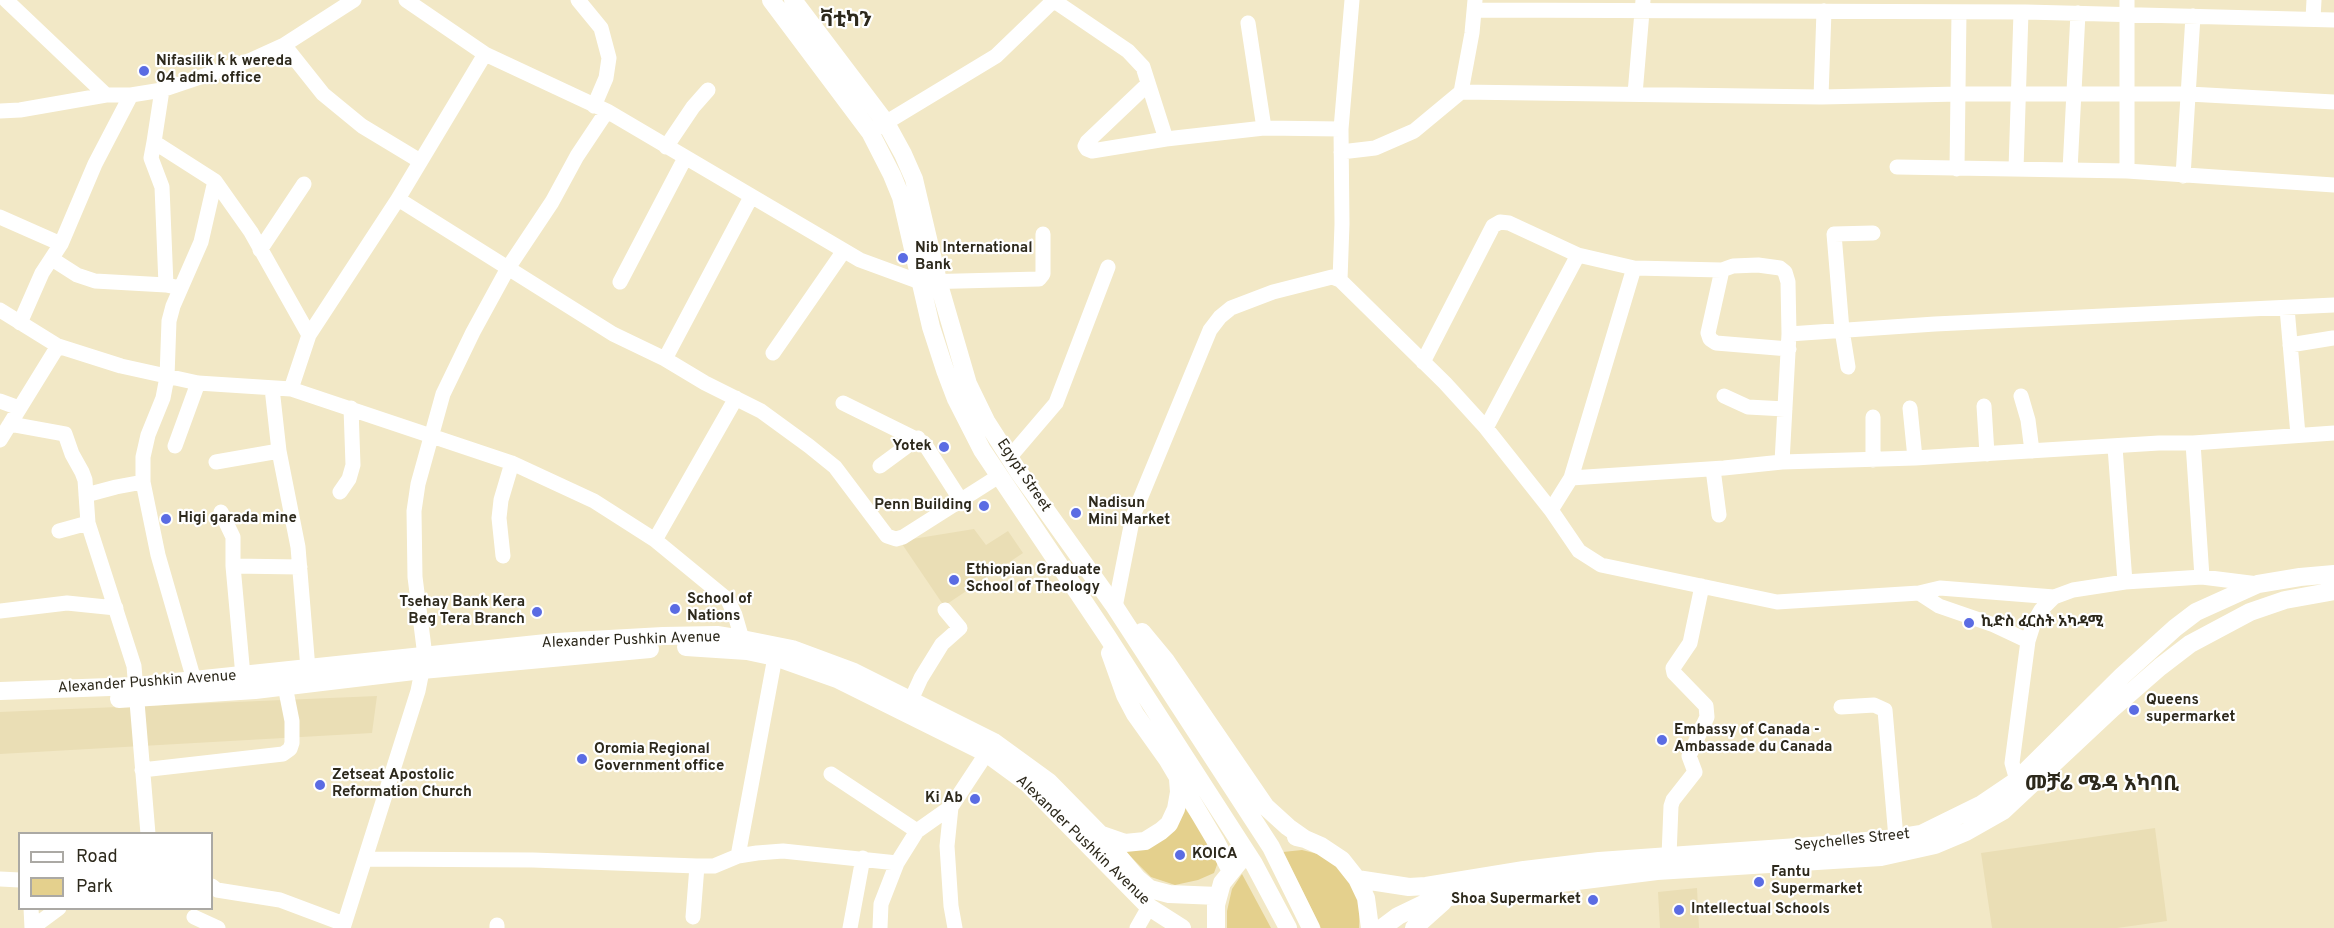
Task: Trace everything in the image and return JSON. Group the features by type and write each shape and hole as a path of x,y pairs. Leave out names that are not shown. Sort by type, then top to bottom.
{"main road":[{"name":"Egypt Street","path":"771,0 903,154 914,179 938,280 968,384 986,421 1009,458 1116,609 1271,847 1311,928"},
{"name":"Egypt Street","path":"793,0 878,127 901,197 931,327 956,399 982,450 1107,636 1254,864 1288,928"},
{"name":"Seychelles Street","path":"1382,928 1398,916 1425,903 1449,897 1657,871 1881,857 1912,851 1966,832 2003,811 2055,740 2175,628 2196,612 2258,584 2334,574"},
{"name":"Seychelles Street","path":"1358,879 1409,887 1426,886 1524,870 1599,861 1896,838 1921,834 2019,788 2190,644 2250,612 2285,600 2334,591"},
{"path":"1116,609 1137,626 1166,661 1266,807 1305,839 1342,860 1358,879 1366,898 1370,928"},
{"name":"Alexander Pushkin Avenue","path":"0,691 136,692 194,680 251,680 285,686 556,642 717,636 792,649 990,747 1149,907 1182,928"},
{"path":"1107,636 1112,662 1135,714 1215,840 1235,866"},
{"name":"Alexander Pushkin Avenue","path":"0,703 251,680 308,669 661,648 726,649 775,657 838,673 911,700 1049,782 1100,834 1137,878 1150,889 1169,894 1218,896"},
{"path":"1100,834 1125,843 1145,841 1161,831 1169,824 1176,809 1178,779"},
{"path":"1216,928 1218,896 1222,883 1235,866 1257,848 1277,839 1288,836 1305,839"},
{"path":"1414,928 1449,897"}],"street":[{"path":"6,0 106,95"},
{"path":"0,111 20,110 106,95 131,95 162,90 251,60 284,45 354,0"},
{"path":"213,889 280,900 343,926 418,691 423,663 416,578 414,511 430,435 443,394 473,332 600,108 609,58 602,28 578,0"},
{"path":"878,127 996,56 1054,0 1128,51 1143,67 1166,139"},
{"path":"1340,279 1341,129 1352,0"},
{"path":"2313,19 2314,0"},
{"path":"408,1 485,54 600,108 843,252 920,282 1039,279 1043,274 1043,234"},
{"path":"1461,92 1475,5 1778,6 1824,11 1868,6 2024,8 2078,13 2127,7 2193,16 2334,20"},
{"path":"1635,94 1643,5"},
{"path":"2127,7 2127,171"},
{"path":"1950,8 1959,94 1957,169"},
{"path":"2016,169 2024,8"},
{"path":"1821,97 1824,11"},
{"path":"2070,170 2078,13"},
{"path":"2183,176 2193,16"},
{"path":"1248,23 1264,128"},
{"path":"284,45 323,94 362,126 420,161"},
{"path":"291,389 309,335 398,199 485,54"},
{"path":"1148,84 1085,146 1087,149 1264,128 1341,129"},
{"path":"162,90 151,158 162,187 165,285"},
{"path":"666,147 693,107 708,90"},
{"path":"1341,152 1374,148 1413,131 1461,92 1821,97 1959,94 2189,94 2334,102"},
{"path":"20,323 37,284 61,244 95,164 131,95"},
{"path":"154,142 215,181 235,207 309,335"},
{"path":"620,282 685,158"},
{"path":"1897,167 2127,171 2334,185"},
{"path":"194,680 158,555 143,482 143,457 148,435 160,408 167,377 169,321 173,306 201,242 215,181"},
{"path":"260,250 303,184"},
{"path":"665,359 751,197"},
{"path":"398,199 613,334 665,359 761,411 835,467 887,536 896,539 903,537 999,476"},
{"path":"0,217 61,244"},
{"path":"1423,362 1493,226 1500,222 1509,223 1578,255 1634,268 1722,270 1733,266 1758,265 1780,268 1785,272 1788,282 1789,341 1782,462"},
{"path":"1848,367 1842,330 1834,234 1873,233"},
{"path":"773,353 843,252"},
{"path":"1486,428 1578,255"},
{"path":"52,259 77,275 95,281 165,285 181,289"},
{"path":"1009,458 1056,403 1108,267"},
{"path":"1551,510 1570,478 1634,268"},
{"path":"1722,270 1708,333 1710,339 1716,342 1789,341 1842,330 2334,305"},
{"path":"1116,609 1122,566 1133,516 1210,330 1220,317 1232,308 1273,292 1322,278 1340,279 1423,362 1486,428 1551,510 1579,551 1601,565 1777,602 1919,593 1940,588 2054,597 2073,590 2125,582 2202,577 2258,584"},
{"path":"2287,308 2298,435"},
{"path":"0,310 58,346 121,366 198,383 291,389 512,463 594,501 655,540 728,600 742,639"},
{"path":"2290,345 2333,338"},
{"path":"0,440 58,346"},
{"path":"175,446 198,383"},
{"path":"272,388 279,451 298,547 308,669"},
{"path":"1724,396 1748,407 1785,409"},
{"path":"2022,396 2032,451"},
{"path":"655,540 736,398"},
{"path":"0,400 19,408"},
{"path":"843,403 918,438 934,457 960,499"},
{"path":"1984,406 1987,454"},
{"path":"340,492 350,479 352,465 351,408"},
{"path":"1910,408 1915,458"},
{"path":"1873,417 1873,460"},
{"path":"10,424 65,434 82,472 88,523 134,666 148,832"},
{"path":"1570,478 1782,462 1915,458 2334,433"},
{"path":"880,466 918,438"},
{"path":"2193,443 2202,577"},
{"path":"2115,447 2125,582"},
{"path":"216,462 279,451"},
{"path":"503,556 499,518 501,500 512,463"},
{"path":"1713,469 1719,515"},
{"path":"86,495 143,482"},
{"path":"221,512 233,537 233,566 251,680"},
{"path":"59,531 88,523"},
{"path":"233,566 300,567"},
{"path":"1669,856 1671,806 1673,800 1695,772 1689,756 1707,717 1706,706 1674,673 1673,668 1690,643 1702,585"},
{"path":"1919,593 1939,606 1994,625 2028,641"},
{"path":"2019,788 2012,763 2028,641 2034,622 2041,610 2054,597"},
{"path":"0,611 67,603 116,608"},
{"path":"911,700 921,678 942,644 960,628 945,610"},
{"path":"738,856 775,657"},
{"path":"142,770 283,754 290,749 292,743 292,721 285,686"},
{"path":"1841,707 1874,705 1886,711 1896,838"},
{"path":"880,928 881,904 897,863 917,831 951,807 990,747"},
{"path":"831,774 917,831"},
{"path":"951,807 947,846 951,906 955,928"},
{"path":"365,859 533,860 714,866 738,856 783,851 897,863"},
{"path":"850,928 863,858"},
{"path":"693,917 697,866"},
{"path":"0,879 18,880"},
{"path":"1137,928 1149,907"},
{"path":"31,910 32,928"},
{"path":"32,928 57,910"},
{"path":"194,917 218,928"}],"shaded area":[{"name":"Ethiopian Graduate School of Theology","path":"974,529 986,545 1008,531 1023,553 944,606 900,541"},
{"path":"377,696 372,733 0,754 0,712"},
{"path":"2155,828 2167,921 2117,928 1992,928 1981,853"},
{"name":"Intellectual Schools","path":"1697,888 1699,928 1660,928 1658,892"}],"green space":[{"path":"1181,803 1211,844 1218,862 1214,873 1198,880 1175,885 1151,877 1121,847 1136,848"},
{"path":"1302,850 1318,854 1339,867 1353,885 1360,905 1359,928 1321,928 1283,852"},
{"path":"1242,874 1271,928 1227,928 1227,911 1232,889"}],"place":[{"name":"Nifasilik k k wereda 04 admi. office","path":"144,71"},
{"name":"Nib International Bank","path":"903,258"},
{"name":"Yotek","path":"944,447"},
{"name":"Penn Building","path":"984,506"},
{"name":"Nadisun Mini Market","path":"1076,513"},
{"name":"Higi garada mine","path":"166,519"},
{"name":"Ethiopian Graduate School of Theology","path":"954,580"},
{"name":"School of Nations","path":"675,609"},
{"name":"Tsehay Bank Kera Beg Tera Branch","path":"537,612"},
{"name":"ኪድስ ፈርስት አካዳሚ","path":"1969,623"},
{"name":"Queens supermarket","path":"2134,710"},
{"name":"Embassy of Canada - Ambassade du Canada","path":"1662,740"},
{"name":"Oromia Regional Government office","path":"582,759"},
{"name":"Zetseat Apostolic Reformation Church","path":"320,785"},
{"name":"Ki Ab","path":"975,799"},
{"name":"KOICA","path":"1180,855"},
{"name":"Fantu Supermarket","path":"1759,882"},
{"name":"Shoa Supermarket","path":"1593,900"},
{"name":"Intellectual Schools","path":"1679,910"}],"district":[{"name":"ቫቲካን","path":"846,22"},
{"name":"መቻሬ ሜዳ አካባቢ","path":"2102,786"}]}
